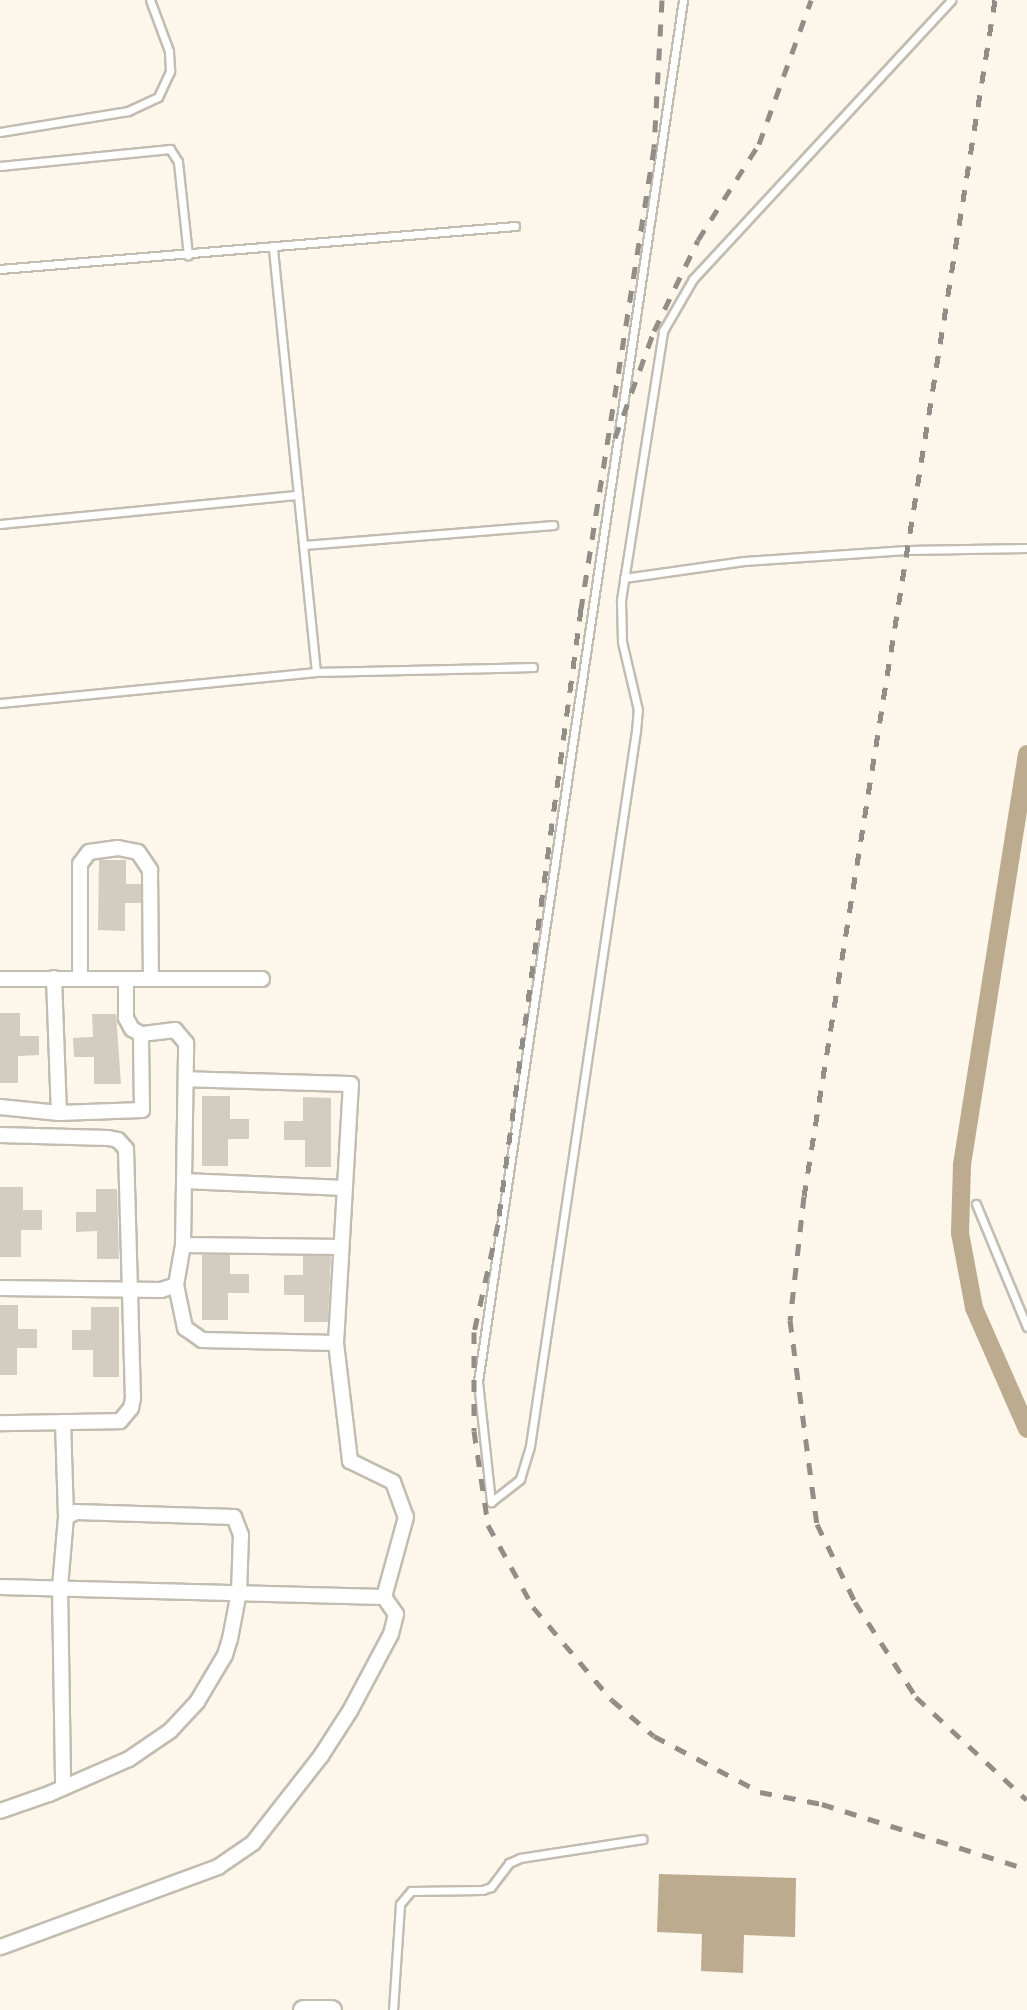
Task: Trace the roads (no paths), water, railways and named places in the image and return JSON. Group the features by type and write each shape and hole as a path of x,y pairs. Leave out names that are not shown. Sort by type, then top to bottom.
{"main road":[{"path":"303,2010 331,2010"}],"street":[{"path":"80,978 80,864 89,852 118,848 138,852 150,870 150,978"},
{"path":"54,978 59,1113"},
{"path":"0,979 262,979"},
{"path":"126,979 126,1018 132,1029 141,1034 176,1030 183,1035 186,1079 183,1245 176,1285 185,1328 202,1340 336,1343"},
{"path":"0,1107 59,1113 142,1110 141,1034"},
{"path":"186,1079 351,1084 336,1343 349,1461 393,1482 406,1517 384,1597"},
{"path":"0,1135 108,1138 118,1140 126,1149 131,1408 120,1421 0,1423"},
{"path":"184,1181 345,1188"},
{"path":"183,1245 340,1247"},
{"path":"0,1288 129,1290 176,1285"},
{"path":"63,1422 66,1517 60,1587 63,1788"},
{"path":"0,1811 63,1788 150,1746 197,1702 225,1655 239,1592 241,1535 234,1517 76,1512 66,1517"},
{"path":"0,1587 384,1597"},
{"path":"0,1947 218,1867 253,1843 313,1767 350,1711 391,1634 396,1614 384,1597"}],"lane":[{"path":"0,132 128,111 158,97 170,71 169,51 150,0"},
{"path":"683,0 478,1382 491,1502 520,1479 530,1446 634,745 638,710 619,624 663,331 693,279 951,0"},
{"path":"0,166 170,149 178,162 188,255"},
{"path":"0,269 273,249 515,226"},
{"path":"273,249 304,545 311,645 316,672"},
{"path":"0,524 298,495"},
{"path":"304,545 554,525"},
{"path":"624,578 744,561 907,550 1027,548"},
{"path":"0,702 316,672 533,667"},
{"path":"976,1204 1027,1327"},
{"path":"393,2010 400,1904 411,1891 482,1890 491,1886 509,1863 520,1858 643,1839"}],"waterway":[{"path":"1027,754 962,1165 960,1233 974,1308 1027,1429"}],"railway":[{"path":"662,0 654,148 581,609 498,1224 474,1332 474,1431 488,1525 533,1607 612,1700 654,1736 760,1792 822,1804 1027,1869"},
{"path":"615,438 654,331 698,240 759,144 811,0"},
{"path":"995,0 804,1196 790,1320 817,1524 855,1602 916,1697 1027,1800"}]}
